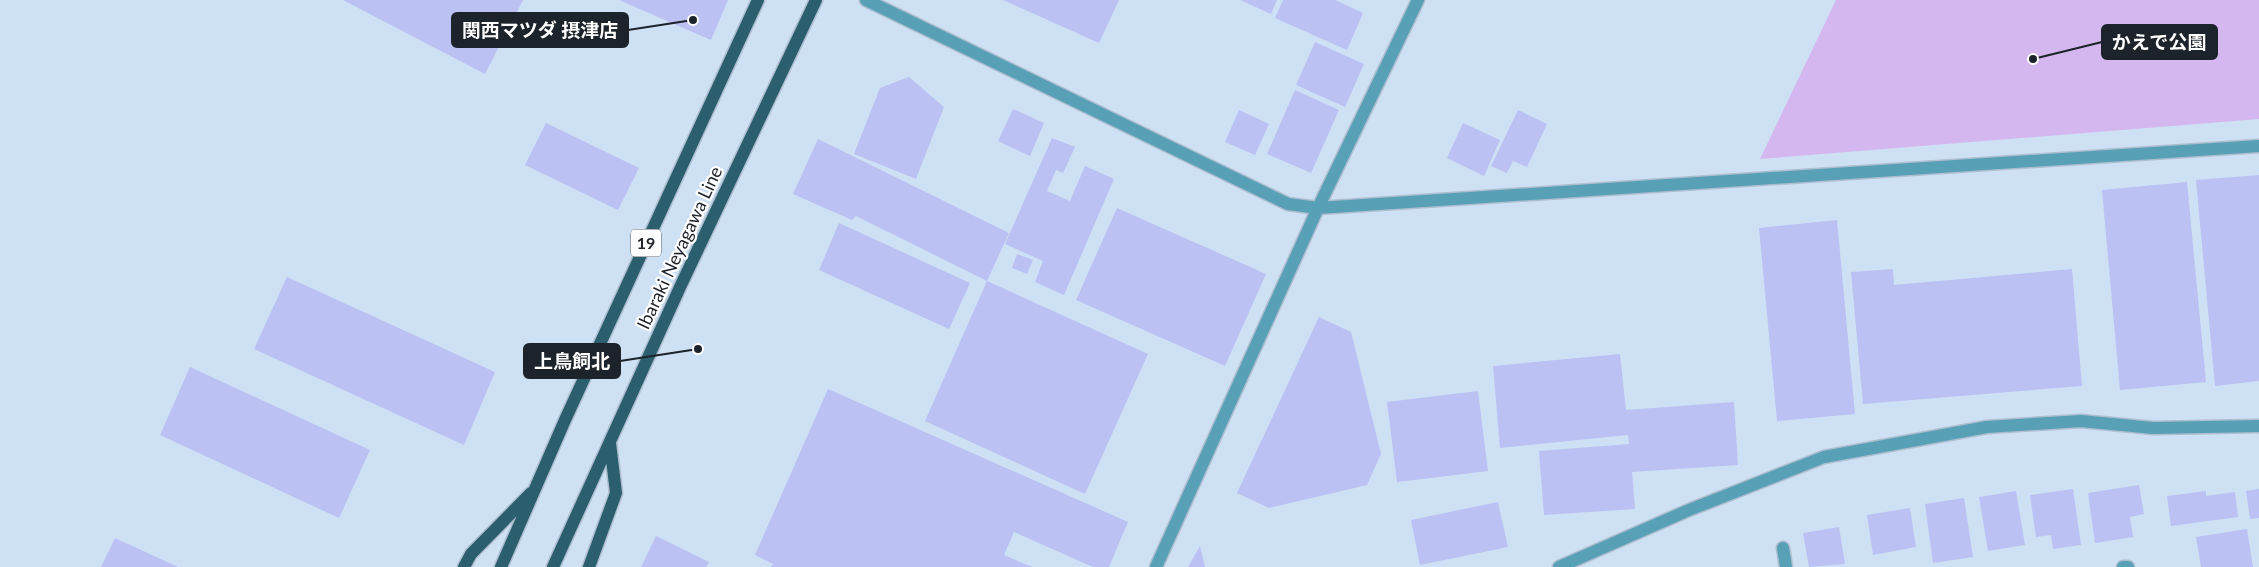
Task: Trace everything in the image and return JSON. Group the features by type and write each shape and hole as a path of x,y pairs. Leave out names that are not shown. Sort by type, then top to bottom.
{"main road":[{"name":"Ibaraki Neyagawa Line","path":"501,567 565,420 758,0"},
{"name":"Ibaraki Neyagawa Line","path":"553,567 681,285 816,0"},
{"path":"589,567 616,493 610,443"},
{"path":"464,567 470,554 537,487"}],"street":[{"path":"866,0 1288,204 1318,208 2259,146"},
{"path":"1156,567 1318,208 1418,0"},
{"path":"1559,567 1689,510 1824,457 1987,427 2081,421 2153,428 2259,426"},
{"path":"1783,548 1786,567"},
{"path":"2123,567 2128,567"}],"shaded area":[{"path":"1836,0 2259,0 2259,119 1760,159"}],"building":[{"path":"343,0 523,0 485,74"},
{"path":"619,0 728,0 711,40"},
{"path":"1003,0 1119,0 1099,43"},
{"path":"1240,0 1277,0 1271,14"},
{"path":"1283,0 1335,0 1363,13 1347,50 1275,18"},
{"path":"1315,42 1364,64 1345,107 1296,85"},
{"path":"909,77 944,107 916,179 854,154 880,88"},
{"path":"1295,90 1339,110 1311,173 1267,154"},
{"path":"1013,109 1044,123 1030,156 998,141"},
{"path":"1239,110 1269,124 1255,155 1225,142"},
{"path":"1518,110 1547,124 1527,167 1513,161 1507,173 1491,166"},
{"path":"546,123 639,168 618,210 525,165"},
{"path":"1463,123 1500,140 1484,176 1447,158"},
{"path":"1052,138 1075,147 1063,173 1056,170 1047,191 1070,201 1085,166 1114,179 1064,295 1035,282 1043,261 1005,244"},
{"path":"818,139 1009,233 987,281 856,216 852,220 793,194"},
{"path":"2259,175 2259,381 2215,386 2196,180"},
{"path":"2187,182 2206,382 2120,390 2102,190"},
{"path":"1117,208 1266,274 1225,366 1076,300"},
{"path":"1837,220 1855,414 1777,421 1759,228"},
{"path":"839,223 970,283 949,329 819,270"},
{"path":"1017,254 1033,260 1027,274 1012,268"},
{"path":"1893,269 1894,285 2072,269 2082,386 1863,404 1851,272"},
{"path":"287,277 495,372 464,445 254,349"},
{"path":"987,281 1148,354 1085,494 925,421"},
{"path":"1319,317 1351,332 1381,454 1367,485 1269,508 1237,493"},
{"path":"1620,354 1626,410 1734,402 1738,465 1632,472 1635,509 1544,515 1539,451 1629,444 1628,435 1500,448 1493,366"},
{"path":"190,367 370,450 339,518 160,435"},
{"path":"828,389 1128,522 1109,567 1093,567 1014,532 1004,555 1032,567 771,567 773,564 755,555"},
{"path":"1478,391 1488,471 1397,482 1387,402"},
{"path":"2139,485 2144,514 2130,517 2133,537 2095,543 2088,493"},
{"path":"2073,489 2081,545 2053,549 2051,535 2036,537 2030,495"},
{"path":"2259,489 2259,518 2250,519 2246,491"},
{"path":"2016,491 2025,545 1988,551 1979,497"},
{"path":"2206,491 2206,496 2235,492 2238,517 2171,526 2167,496"},
{"path":"1964,498 1973,557 1933,563 1925,504"},
{"path":"1498,502 1508,547 1420,565 1411,520"},
{"path":"1910,508 1916,547 1873,555 1867,515"},
{"path":"1839,527 1845,564 1809,567 1803,533"},
{"path":"2247,529 2253,567 2201,567 2196,537"},
{"path":"656,536 709,562 706,567 641,567"},
{"path":"115,538 178,567 101,567"},
{"path":"1200,546 1205,567 1188,567"}],"place":[{"name":"関西マツダ 摂津店","path":"693,20"},
{"name":"かえで公園","path":"2033,59"},
{"name":"上鳥飼北","path":"698,349"}]}
